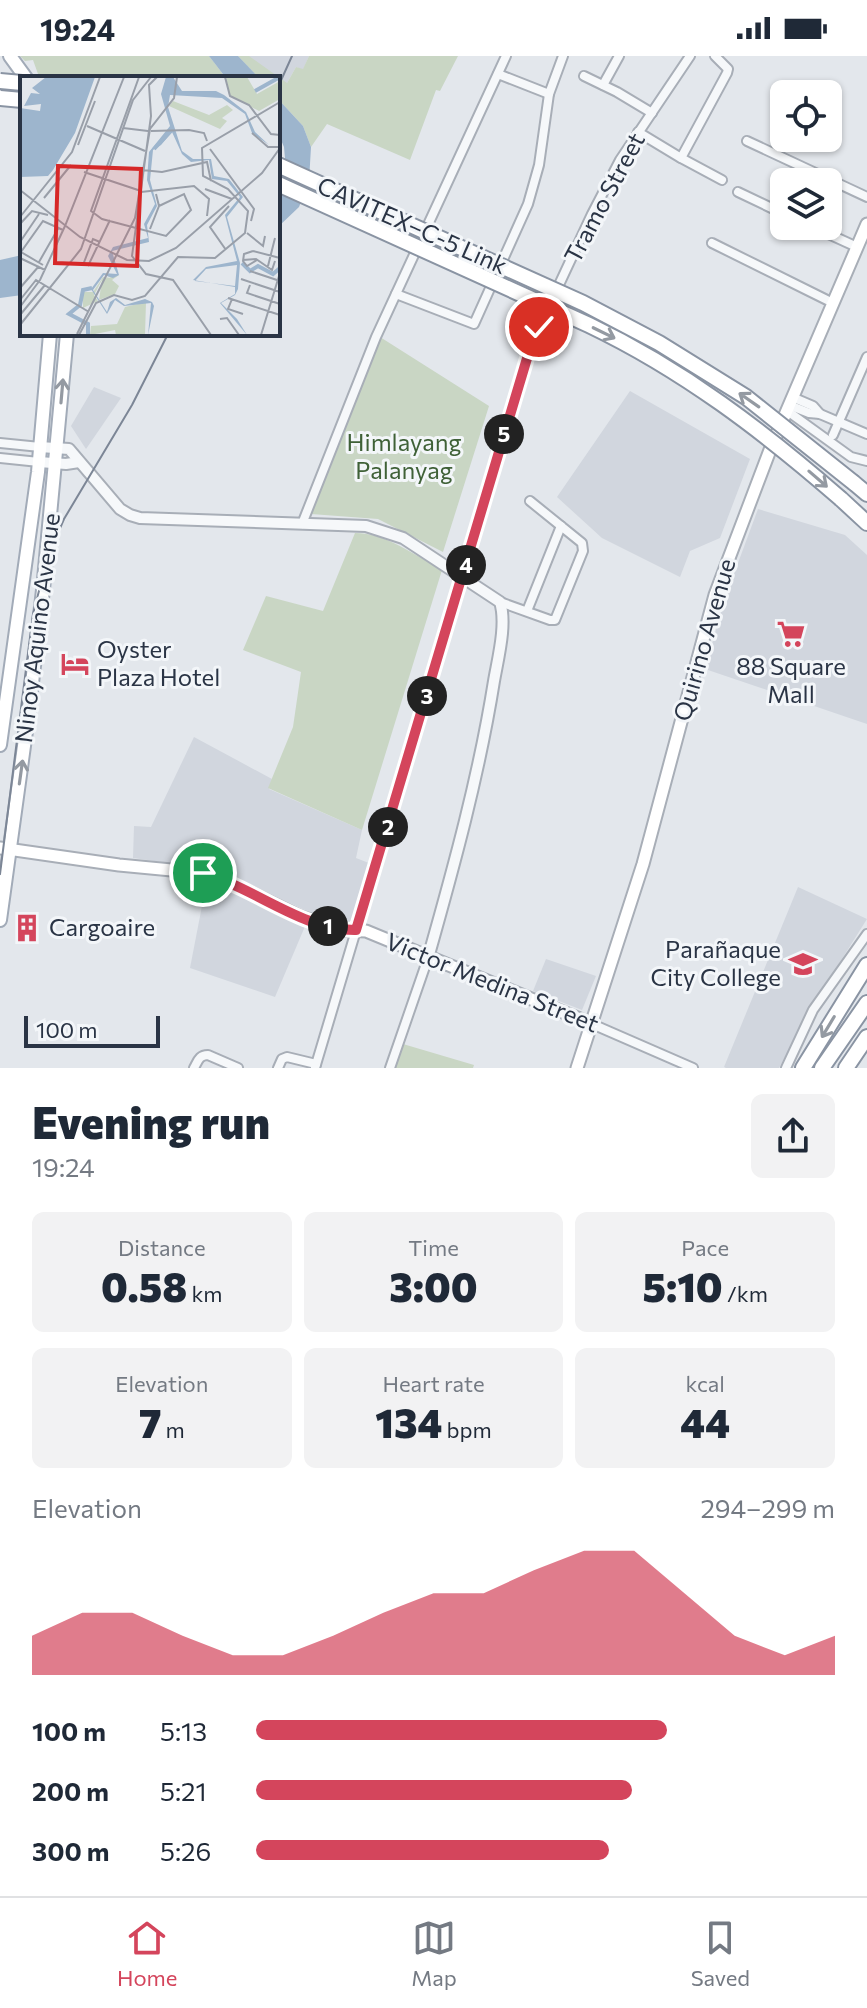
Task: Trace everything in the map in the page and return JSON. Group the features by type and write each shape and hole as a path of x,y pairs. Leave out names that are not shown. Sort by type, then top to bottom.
{"highway":[{"path":"0,81 20,83"},
{"path":"0,98 20,100"},
{"name":"CAVITEX–C-5 Link","path":"280,166 635,329 746,397 867,494"},
{"name":"CAVITEX–C-5 Link","path":"280,185 635,348 727,406 792,456 867,522"},
{"path":"803,1068 867,965"},
{"path":"822,1068 867,1003"},
{"path":"846,1068 867,1037"}],"main road":[{"path":"0,61 8,56 24,76"},
{"path":"0,75 20,103"},
{"name":"Quirino Avenue","path":"577,1068 654,825 715,595 748,504 867,224"},
{"name":"Ninoy Aquino Avenue","path":"0,745 39,462 50,336"},
{"name":"Ninoy Aquino Avenue","path":"0,920 3,846 31,692 67,336"},
{"name":"Victor Medina Street","path":"3,846 119,865 203,873 301,917 342,930 366,931 592,1024"}],"street":[{"path":"302,524 376,337 506,56"},
{"path":"396,294 474,324 528,204 539,165 549,94 563,56"},
{"path":"603,85 619,56"},
{"name":"Tramo Street","path":"315,1066 530,347 620,160 690,56"},
{"path":"681,158 727,73 728,69 715,56"},
{"path":"498,74 549,94"},
{"path":"584,76 652,113"},
{"path":"638,132 722,180"},
{"path":"747,141 867,197"},
{"path":"738,192 770,207"},
{"path":"842,240 857,247"},
{"path":"712,243 833,303"},
{"path":"833,435 867,357"},
{"path":"789,404 813,406 820,414 867,434"},
{"path":"789,404 851,457 867,461"},
{"path":"0,443 69,449 120,509 140,518 366,526 384,531 403,538 500,602 555,620 583,546 530,501"},
{"path":"0,458 66,464 79,462"},
{"path":"527,611 561,526"},
{"path":"390,1068 428,958 455,866 484,743 501,630 503,612 500,602"},
{"path":"786,1068 813,1010 867,934"},
{"name":"Victor Medina Street","path":"592,1024 693,1068"},
{"path":"194,1068 200,1056 208,1055 238,1068"},
{"path":"278,1068 282,1059 287,1057 315,1066"}],"shaded area":[{"path":"238,56 309,56 303,70 296,67 280,95 280,76 257,76"},
{"path":"94,387 121,398 86,449 71,426"},
{"path":"630,391 750,459 720,538 690,551 680,577 602,538 557,497"},
{"name":"88 Square Mall","path":"758,509 845,535 867,555 867,724 705,669 725,598"},
{"path":"194,737 272,779 269,789 362,830 356,858 374,865 356,926 307,911 219,870 133,858 134,826 151,827"},
{"path":"207,880 306,924 275,997 190,968"},
{"name":"Parañaque City College","path":"798,887 867,919 813,1005 779,1068 726,1068 724,1067"},
{"path":"546,959 596,976 582,1010 533,991"}],"green space":[{"path":"20,56 209,56 224,76 53,76 38,74 33,60 25,61"},
{"path":"238,56 249,56 277,76 257,76"},
{"path":"309,56 458,56 440,91 436,90 410,160 327,124 311,147 303,126 280,101 280,78 287,83 296,67 303,69"},
{"name":"Himlayang Palanyag","path":"380,337 489,406 443,552 378,519 311,514"},
{"path":"355,533 389,541 442,570 362,830 268,788 293,727 301,672 243,650 266,596 323,611"},
{"path":"403,1044 474,1065 473,1068 395,1068"}],"water":[{"path":"209,56 238,56 257,76 224,76"},
{"path":"280,101 303,126 311,147 309,181 299,207 280,225 280,183 286,170 280,138"},
{"path":"20,255 20,295 0,298 0,260"}],"tram line":[{"path":"280,83 292,56"},
{"path":"0,874 33,614 48,556 64,519 132,405 167,336"}],"place":[{"name":"88 Square Mall","path":"791,634"},
{"name":"Oyster Plaza Hotel","path":"75,664"},
{"name":"Cargoaire","path":"27,928"},
{"name":"Parañaque City College","path":"803,964"}],"route":[{"path":"203,873 216,876 301,917 342,930 356,930 530,347 539,327"}]}
